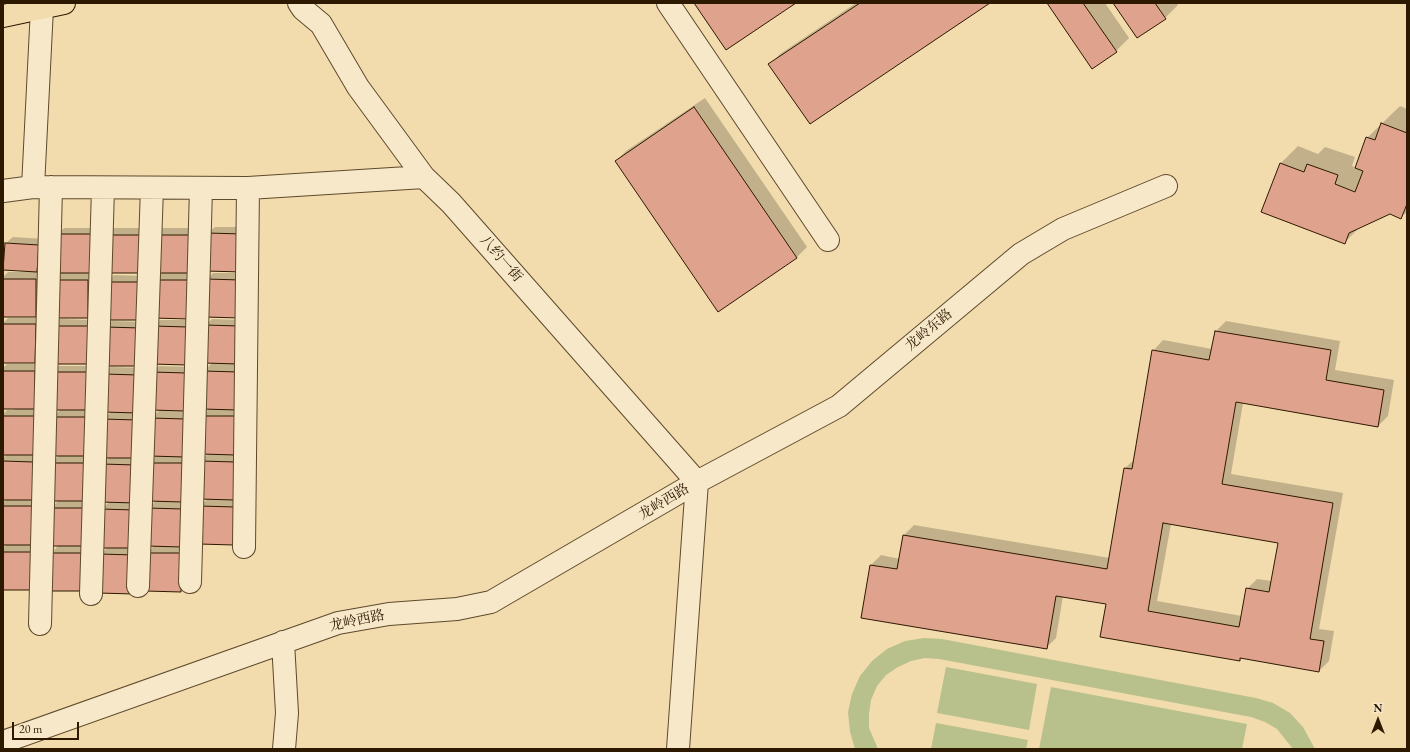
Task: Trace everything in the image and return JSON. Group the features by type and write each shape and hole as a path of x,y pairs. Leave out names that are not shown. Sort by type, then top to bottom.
{"main road":[{"path":"3,16 64,3"}],"street":[{"name":"八约一街","path":"299,3 303,9 322,14 358,87 424,177 456,208 697,482"},
{"path":"668,3 828,240"},
{"path":"40,624 42,8"},
{"path":"3,192 42,187 248,188 424,177"},
{"name":"龙岭东路","path":"697,482 839,406 1021,254 1063,229 1166,186"},
{"path":"91,594 103,188"},
{"path":"138,586 152,188"},
{"path":"190,582 201,188"},
{"path":"244,547 248,188"},
{"path":"678,749 697,482"},
{"name":"龙岭西路","path":"3,742 338,623 389,614 457,609 491,602 697,482"},
{"path":"283,642 287,713 284,749"}],"green space":[{"path":"924,638 942,639 1256,698 1273,703 1290,713 1303,727 1315,749 1293,749 1277,729 1265,722 1251,717 939,659 925,658 911,661 898,667 886,675 877,686 871,700 869,728 878,749 855,749 850,732 848,712 852,694 860,676 872,661 887,649 905,641"},
{"path":"946,667 1037,684 1029,730 937,713"},
{"path":"1051,687 1247,724 1242,749 1039,749"},
{"path":"936,723 1028,740 1026,749 931,749"}],"building":[{"path":"694,3 796,3 726,50"},
{"path":"860,3 990,3 810,124 768,64"},
{"path":"1047,3 1083,3 1117,52 1092,69"},
{"path":"1113,3 1155,3 1166,19 1137,38"},
{"path":"694,107 797,258 718,312 615,161"},
{"path":"1381,123 1407,133 1407,204 1401,219 1390,214 1349,233 1345,244 1261,212 1280,163 1304,172 1307,164 1338,175 1335,184 1355,192 1363,171 1355,168 1366,137 1375,140"},
{"path":"207,233 243,234 242,272 206,271"},
{"path":"56,234 92,234 92,273 56,273"},
{"path":"106,235 142,235 142,273 106,273"},
{"path":"155,235 190,235 190,273 155,273"},
{"path":"5,243 39,245 37,272 3,270"},
{"path":"3,279 36,279 36,317 3,317"},
{"path":"206,279 241,280 240,318 205,317"},
{"path":"53,280 88,280 88,318 52,318"},
{"path":"154,280 190,280 189,319 153,318"},
{"path":"106,282 142,282 141,320 105,320"},
{"path":"3,324 36,324 35,363 3,363"},
{"path":"204,325 240,326 239,364 203,363"},
{"path":"52,326 88,326 88,364 52,364"},
{"path":"153,326 188,327 187,365 152,364"},
{"path":"105,327 141,328 140,366 104,366"},
{"path":"1215,331 1331,350 1326,380 1384,390 1378,427 1236,402 1222,484 1333,503 1310,639 1324,641 1319,672 1240,658 1240,661 1100,637 1106,604 1056,596 1047,649 861,618 870,565 897,569 903,535 1107,569 1124,468 1132,469 1152,350 1209,360","holes":["1163,523 1278,543 1269,592 1246,588 1239,627 1148,611"]},
{"path":"3,371 35,371 35,409 3,409"},
{"path":"203,371 239,372 238,410 202,409"},
{"path":"51,372 87,372 87,410 51,410"},
{"path":"151,372 187,373 186,411 151,410"},
{"path":"103,374 139,375 138,413 103,412"},
{"path":"3,416 35,416 35,455 3,455"},
{"path":"201,416 237,416 236,455 201,454"},
{"path":"51,417 87,417 87,456 51,456"},
{"path":"150,418 186,419 185,457 149,456"},
{"path":"102,419 138,420 137,458 102,458"},
{"path":"3,461 34,462 34,500 3,500"},
{"path":"200,461 236,462 235,500 199,499"},
{"path":"50,463 86,463 86,501 50,501"},
{"path":"148,463 184,463 183,502 148,501"},
{"path":"101,464 136,465 136,503 100,502"},
{"path":"3,506 33,506 33,545 3,545"},
{"path":"199,506 235,507 234,545 199,544"},
{"path":"50,508 86,508 85,546 50,546"},
{"path":"147,508 183,509 182,547 146,546"},
{"path":"100,509 135,510 135,548 99,548"},
{"path":"3,552 34,552 33,590 3,590"},
{"path":"50,553 86,553 85,591 50,591"},
{"path":"146,553 182,553 181,592 146,591"},
{"path":"99,554 135,555 134,594 98,593"}]}
